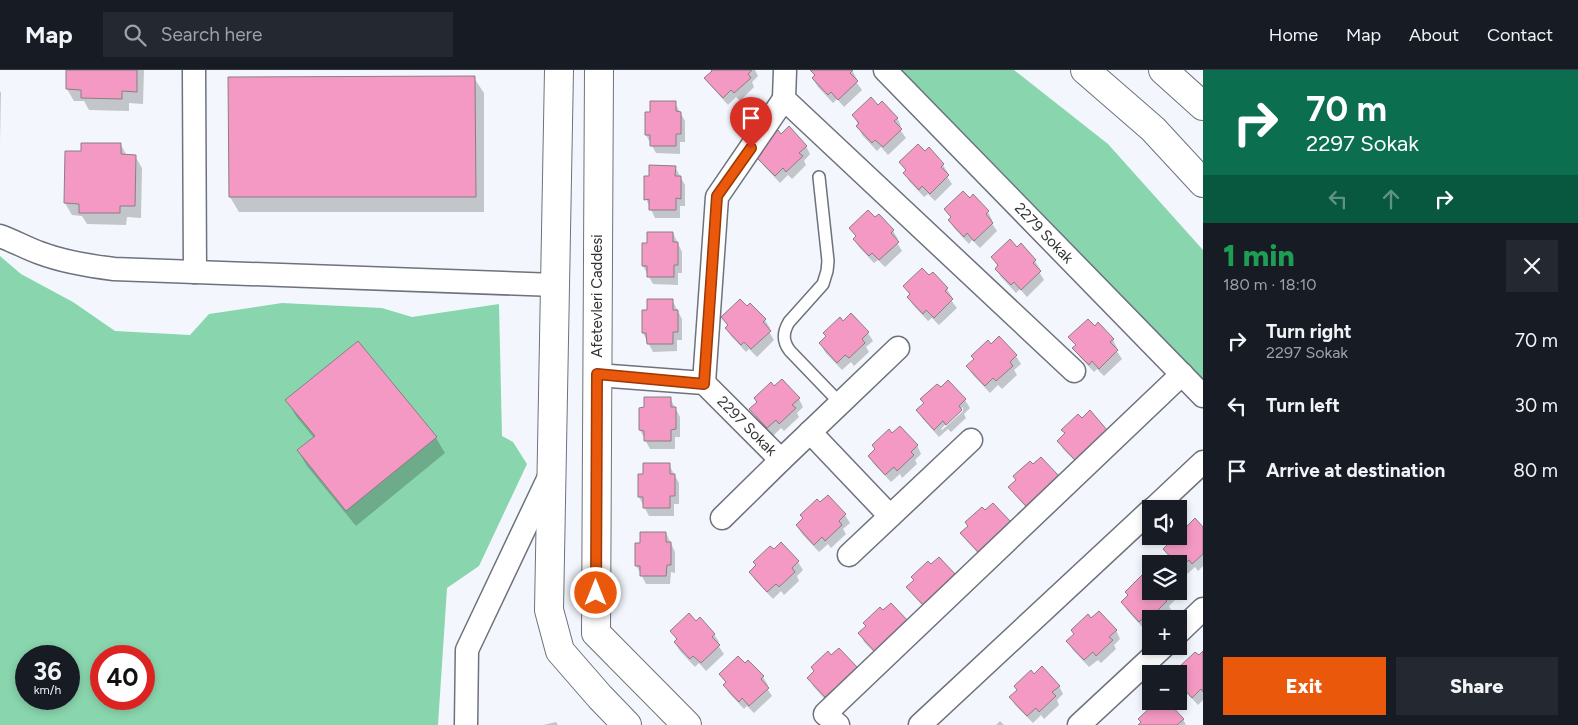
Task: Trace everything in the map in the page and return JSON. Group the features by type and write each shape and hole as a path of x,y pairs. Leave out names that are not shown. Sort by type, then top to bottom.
{"street":[{"path":"194,70 195,272"},
{"path":"559,70 549,610 560,651 600,697 628,725"},
{"name":"Afetevleri Caddesi","path":"599,70 596,632 687,725"},
{"path":"704,384 717,196 784,99 785,70"},
{"name":"2279 Sokak","path":"885,70 1203,396"},
{"path":"1085,70 1153,129 1203,183"},
{"path":"1163,70 1203,106"},
{"path":"784,99 1074,371"},
{"path":"0,236 41,254 87,266 114,269 555,285"},
{"path":"722,518 898,348"},
{"name":"2297 Sokak","path":"597,374 704,384 781,460"},
{"path":"838,725 825,714 1182,374"},
{"path":"810,432 890,516"},
{"path":"849,556 971,440"},
{"path":"1162,500 1203,462"},
{"path":"466,725 467,650 552,472"},
{"path":"920,725 1142,518"},
{"path":"1187,625 1203,610"},
{"path":"1079,725 1154,655"}],"lane":[{"path":"819,177 828,261 827,271 823,284 789,322 785,328 784,336 786,347 840,403"}],"green space":[{"path":"892,70 1014,70 1108,144 1203,250 1203,384"},
{"path":"0,256 21,274 73,302 115,331 190,335 209,314 282,303 382,308 412,317 499,304 502,436 513,442 527,464 479,566 447,588 438,725 0,725"}],"building":[{"path":"66,70 137,70 137,92 122,91 122,99 81,98 81,90 66,89"},
{"path":"711,70 752,70 748,74 751,78 734,93 731,90 723,98 704,78"},
{"path":"810,70 853,70 850,73 858,81 838,100 831,92 828,95 812,78 815,75"},
{"path":"475,76 476,197 229,197 228,77"},
{"path":"871,97 878,105 882,101 898,118 894,121 902,129 883,147 875,140 872,143 856,126 859,123 852,115"},
{"path":"650,101 676,101 676,111 681,112 681,134 676,134 676,146 650,146 650,135 645,135 645,112 650,112"},
{"path":"789,126 807,146 799,153 803,156 786,172 783,168 775,176 756,157 764,149 761,146 778,130 781,134"},
{"path":"81,143 121,143 121,154 136,155 135,206 120,206 120,213 79,213 79,204 64,203 65,151 81,151"},
{"path":"918,144 925,151 929,147 944,164 941,167 949,175 930,194 922,186 919,190 903,173 906,170 899,162"},
{"path":"649,165 676,166 675,176 681,176 681,199 676,198 676,210 649,210 649,199 644,200 644,176 649,176"},
{"path":"963,191 970,198 973,194 989,211 986,214 993,223 974,241 967,233 964,237 948,220 951,217 944,209"},
{"path":"868,210 875,217 879,214 894,230 891,233 899,242 879,260 872,253 869,256 853,239 856,236 849,228"},
{"path":"647,232 673,232 673,242 678,242 678,265 674,265 674,277 647,277 647,266 642,266 642,243 647,243"},
{"path":"1010,239 1017,247 1021,243 1036,260 1033,263 1041,271 1021,290 1014,282 1011,285 995,269 998,265 991,257"},
{"path":"922,268 929,275 933,272 948,288 945,291 953,299 934,318 926,310 923,314 907,297 910,294 903,286"},
{"path":"647,299 673,299 673,310 678,310 678,332 673,332 673,344 647,344 646,333 642,333 642,310 647,310"},
{"path":"740,299 747,306 750,303 766,319 763,322 771,331 751,349 744,342 741,345 725,328 728,325 721,317"},
{"path":"851,313 869,332 862,339 865,343 849,358 845,355 837,363 819,343 826,336 823,333 840,317 843,321"},
{"path":"1088,319 1095,326 1098,322 1114,339 1110,342 1118,350 1099,369 1092,361 1089,365 1072,348 1076,345 1068,337"},
{"path":"999,336 1017,355 1010,362 1013,366 996,381 993,378 985,386 966,366 974,359 971,356 988,340 991,344"},
{"path":"358,341 437,437 346,511 297,450 315,436 285,400"},
{"path":"782,379 800,398 792,405 796,408 779,424 776,420 767,428 749,409 757,402 754,398 771,382 774,386"},
{"path":"948,380 966,399 959,406 962,410 946,425 943,421 934,430 916,410 924,403 920,399 937,384 941,387"},
{"path":"644,397 671,397 671,407 676,407 676,429 671,430 671,441 644,441 644,431 639,430 639,408 644,407"},
{"path":"1090,410 1107,430 1075,460 1057,441 1065,433 1061,430 1078,414 1082,418"},
{"path":"900,426 918,445 911,452 914,455 897,471 894,467 885,475 868,456 875,449 872,445 889,429 892,433"},
{"path":"1041,457 1059,476 1051,483 1055,486 1038,502 1035,498 1026,506 1008,487 1016,480 1013,476 1030,461 1033,464"},
{"path":"643,463 670,463 670,474 675,474 675,496 670,496 670,508 643,508 643,497 638,497 638,474 643,474"},
{"path":"828,495 846,514 839,521 842,525 825,541 822,537 814,545 796,525 803,518 800,515 817,499 820,502"},
{"path":"993,503 1011,522 979,553 960,533 968,526 965,522 982,507 985,510"},
{"path":"1195,518 1203,527 1203,554 1192,564 1189,560 1187,562 1187,555 1169,555 1163,549 1167,545 1187,545 1187,526"},
{"path":"640,532 666,532 666,542 671,542 671,565 667,565 666,576 640,576 640,566 635,566 635,543 640,543"},
{"path":"781,542 799,561 792,568 795,572 779,587 776,584 767,592 749,572 756,565 753,562 770,546 774,549"},
{"path":"939,557 957,576 925,607 906,587 914,580 911,577 928,561 931,564"},
{"path":"1142,575 1142,600 1167,601 1158,610 1142,610 1142,619 1139,622 1121,602 1128,595 1125,592"},
{"path":"891,603 909,622 876,653 858,633 866,626 863,623 880,607 883,610"},
{"path":"1099,611 1117,630 1109,637 1113,640 1096,656 1093,652 1084,660 1066,641 1074,634 1071,630 1088,614 1091,618"},
{"path":"689,613 696,621 700,617 715,634 712,637 720,645 701,663 693,656 690,659 674,642 677,639 670,631"},
{"path":"839,648 857,667 850,674 853,677 837,693 834,689 825,697 807,678 814,671 811,667 828,651 831,655"},
{"path":"1203,651 1203,692 1201,689 1192,698 1187,692 1187,665 1181,665 1195,652 1199,655"},
{"path":"738,656 745,663 748,660 764,676 761,679 769,688 749,706 742,698 739,702 723,685 726,682 719,674"},
{"path":"1042,666 1060,686 1052,692 1056,696 1039,712 1036,708 1027,716 1009,697 1017,690 1014,686 1031,670 1034,674"},
{"path":"1148,710 1176,710 1184,719 1177,725 1138,725 1141,722 1138,719"}],"route":[{"path":"596,593 597,374 704,384 717,196 751,148"}]}
